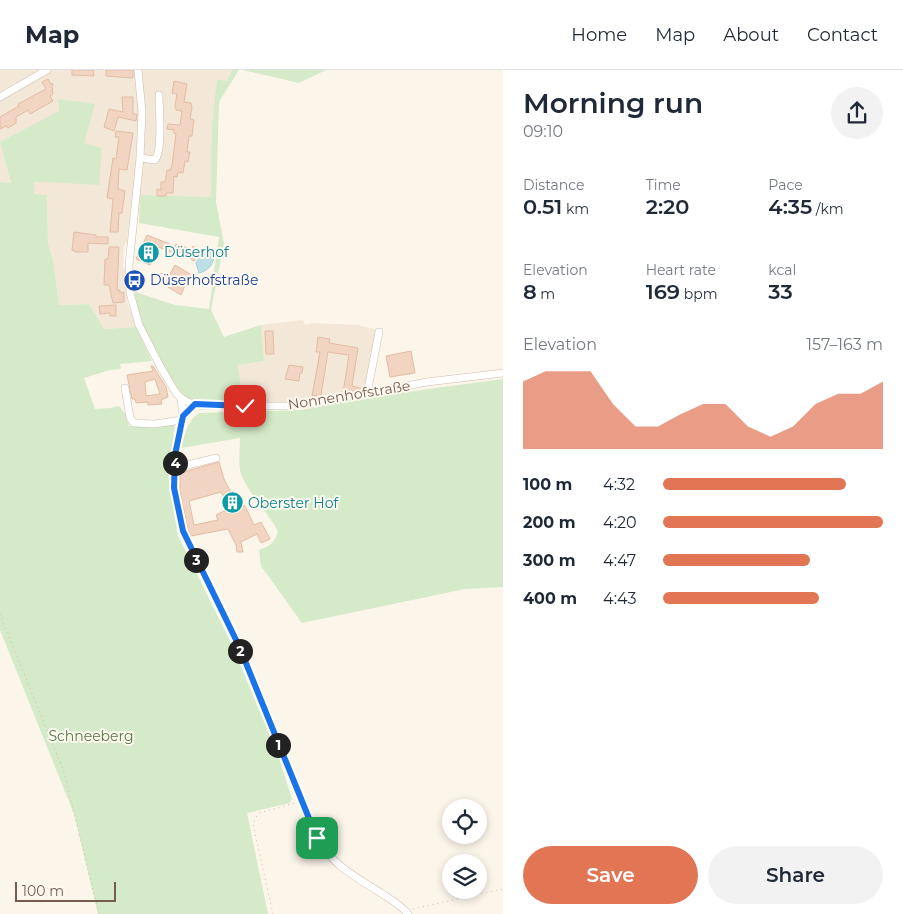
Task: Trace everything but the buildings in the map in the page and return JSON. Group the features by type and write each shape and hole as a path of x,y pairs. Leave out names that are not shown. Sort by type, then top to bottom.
{"street":[{"path":"0,97 47,70"},
{"path":"138,70 142,112 140,158 128,265 130,293 138,325 172,386 181,398 183,418 175,455 174,488 183,531 239,646 300,800 326,854 340,867 407,913"},
{"path":"140,158 155,160 158,157 160,131 159,95"},
{"path":"367,394 379,332"},
{"name":"Nonnenhofstraße","path":"181,398 195,404 288,406 316,403 427,382 503,373"},
{"path":"125,388 129,413 134,423 154,424 183,418 195,404"},
{"path":"175,468 216,458"}],"path":[{"path":"0,614 64,772 99,914"},
{"path":"273,914 253,824 259,813 292,805 300,800"},
{"path":"407,913 503,889"}],"shaded area":[{"path":"0,70 232,70 227,81 217,79 211,174 212,197 132,195 127,241 124,245 123,267 125,271 127,301 136,327 104,329 89,304 59,305 53,260 48,243 47,195 34,195 34,182 46,182 84,143 58,99 59,111 0,142"},
{"path":"0,142 11,183 0,182"},
{"path":"303,320 305,325 312,323 358,325 377,330 366,390 288,402 243,402 238,365 264,361 261,325"}],"green space":[{"path":"232,70 239,70 219,102 216,202 224,244 211,310 224,337 261,325 264,361 238,365 243,402 208,403 189,399 174,384 152,347 141,323 135,300 135,292 175,305 209,309 219,237 139,223 140,195 211,197 212,126 217,79 227,81"},
{"path":"243,70 326,70 299,83"},
{"name":"Schneeberg","path":"58,99 95,104 84,143 102,148 99,185 34,182 34,194 47,195 48,243 53,260 59,305 89,304 104,329 136,327 152,361 120,364 121,369 110,370 84,378 95,409 119,406 126,415 129,426 175,424 168,473 178,536 231,643 278,755 292,799 290,803 247,813 268,914 98,914 74,814 0,630 0,182 11,183 0,142 59,111"},
{"path":"503,379 503,587 465,589 302,623 261,566 259,550 272,544 278,531 241,474 239,461 240,438 181,448 189,424 199,413 301,410 399,393"}],"water":[{"path":"207,250 214,255 212,264 208,269 199,273 196,263"}],"place":[{"name":"Düserhof","path":"148,252"},
{"name":"Düserhofstraße","path":"134,280"},
{"name":"Oberster Hof","path":"232,503"}],"route":[{"path":"245,406 202,406 195,404 183,416 175,455 174,488 183,531 239,646 317,838"}]}
